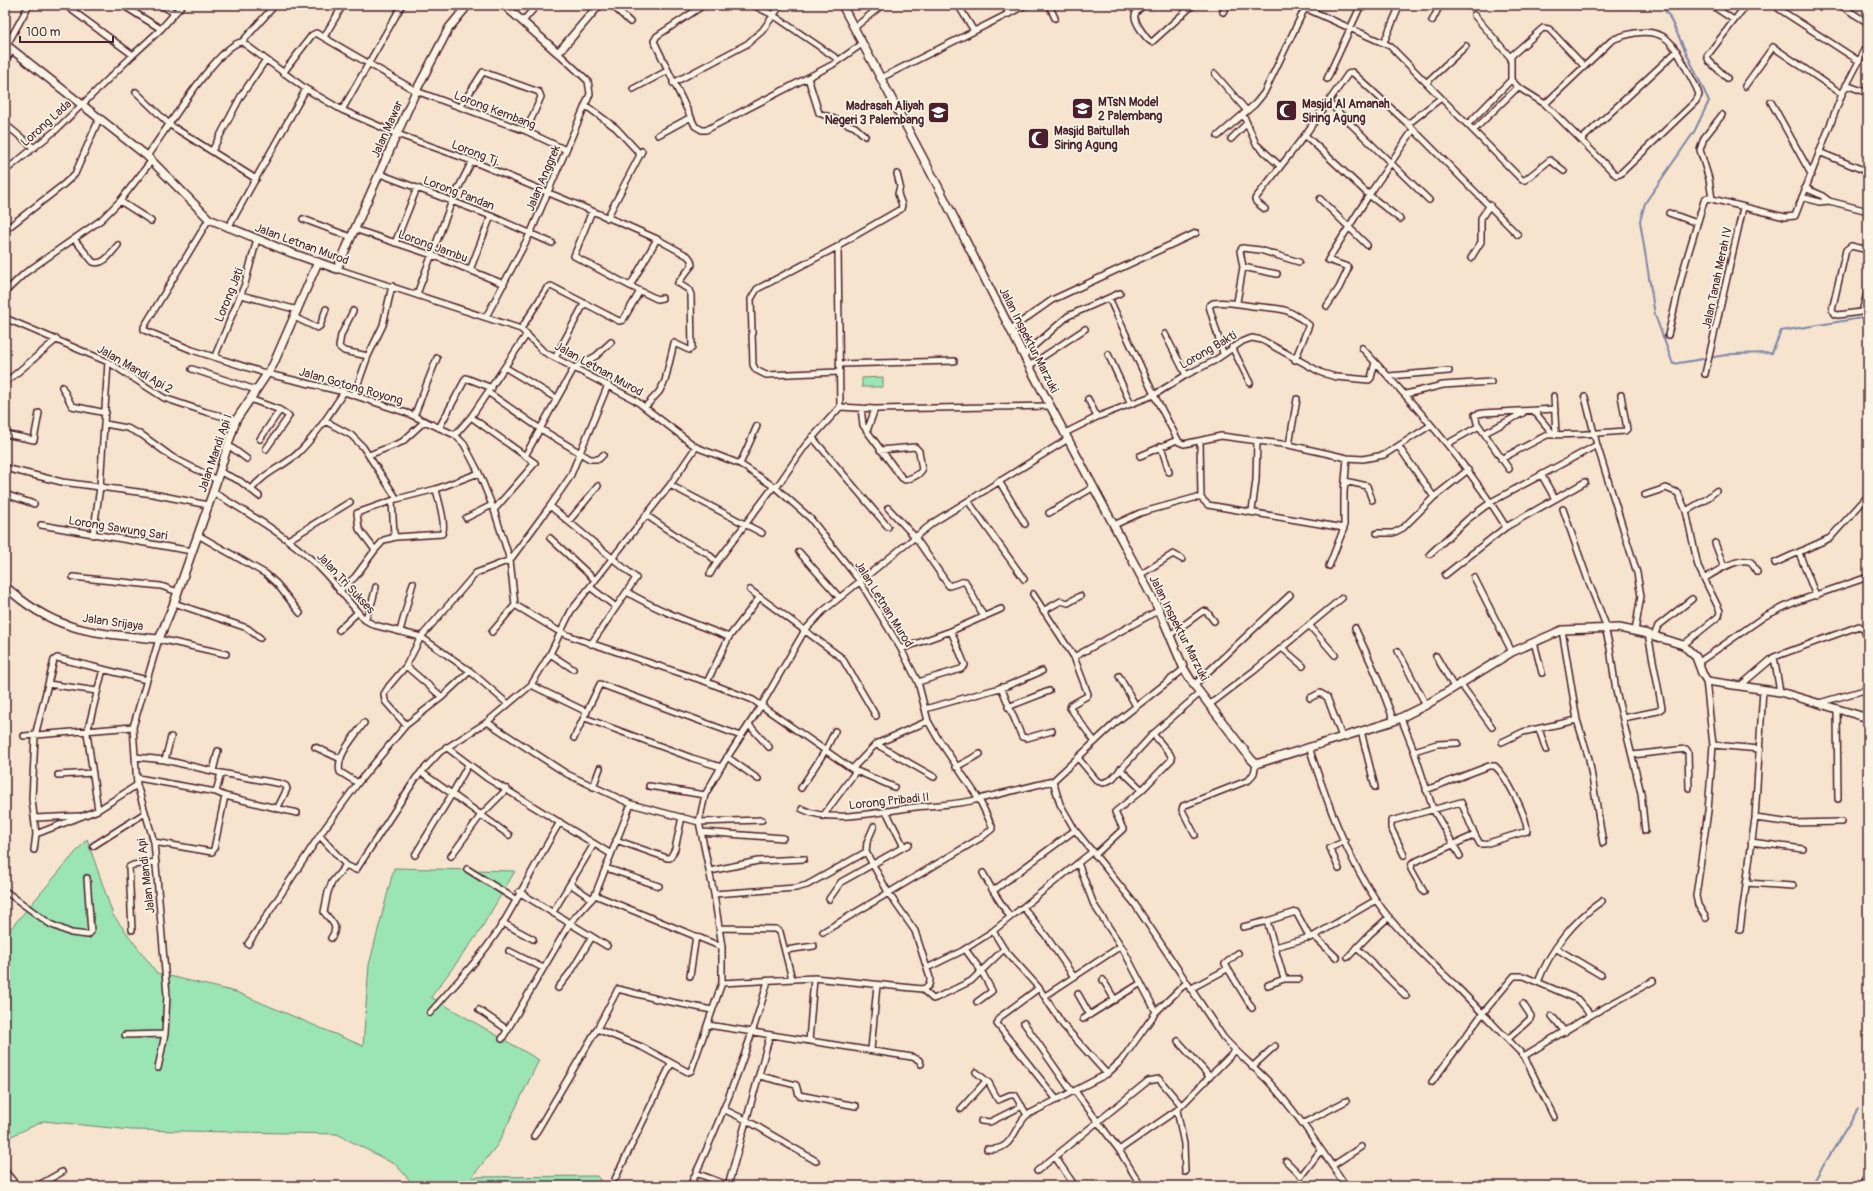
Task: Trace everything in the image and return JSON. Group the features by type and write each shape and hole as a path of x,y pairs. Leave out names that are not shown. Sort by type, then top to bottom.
{"highway":[{"path":"1864,1186 1868,1179"}],"street":[{"path":"5,60 8,47 29,5"},
{"path":"66,5 133,55"},
{"path":"160,5 175,13"},
{"name":"Lorong Lada","path":"5,171 34,148 82,104 161,29 182,5"},
{"path":"5,292 25,273 101,220 120,201 211,66 222,53 237,42 242,42 275,5"},
{"path":"283,73 313,34 316,33 324,37 343,5"},
{"path":"342,110 402,5"},
{"name":"Jalan Mawar","path":"337,269 416,91 449,28 468,5"},
{"path":"504,5 558,53 599,5"},
{"path":"523,21 537,5"},
{"path":"612,5 630,22"},
{"path":"704,5 654,38 654,44 691,117 698,128 706,130 808,78 840,60 862,44"},
{"path":"753,5 773,15 840,60"},
{"path":"674,83 747,44 762,31 781,5"},
{"name":"Jalan Inspektur Marzuki","path":"842,5 1029,366 1159,610 1184,668 1194,685 1250,759 1256,764"},
{"path":"854,28 882,5"},
{"path":"958,5 974,31"},
{"path":"1004,5 1009,14"},
{"path":"881,78 1026,5"},
{"path":"1049,5 1055,18"},
{"path":"1144,5 1134,16 1146,40 1152,42 1193,5"},
{"path":"1223,12 1226,5"},
{"path":"1298,5 1306,7 1384,42 1398,53 1522,180 1525,180 1550,160 1564,171"},
{"path":"1327,79 1361,5"},
{"path":"1384,42 1400,5"},
{"path":"1432,22 1440,5"},
{"path":"1711,5 1734,20"},
{"path":"1728,78 1709,61 1707,56 1746,5"},
{"path":"1840,5 1868,23"},
{"path":"124,6 161,29"},
{"path":"1218,136 1255,104 1271,81 1306,7"},
{"path":"1779,9 1859,61"},
{"path":"1474,15 1510,57 1511,80 1518,87 1545,104 1611,172 1616,175 1620,174 1698,99 1698,92 1677,51 1668,40 1659,33 1645,32 1621,35 1611,41 1545,104"},
{"path":"1510,57 1541,28 1545,27 1549,29 1584,66"},
{"name":"Lorong Kembang","path":"324,37 416,91 461,106 526,131 566,150"},
{"name":"Lorong Tj.","path":"242,42 306,89 342,110 397,134 472,162 592,211 657,239 688,256 692,265 678,283 689,290 691,295 692,348 689,350 674,343 665,381 659,392 645,407"},
{"path":"1668,335 1682,271 1704,201 1707,198 1743,208 1791,218 1796,215 1818,152 1842,94 1868,44"},
{"path":"1427,82 1466,46"},
{"name":"Jalan Letnan Murod","path":"8,47 150,158 209,219 257,240 337,269 521,329 544,352 608,385 645,407 696,446 740,464 775,487 810,518 859,580 901,649 918,682 928,721 956,767 979,799 991,821 992,829 889,894"},
{"path":"1745,86 1773,47 1842,94"},
{"path":"1581,140 1677,51"},
{"name":"Jalan Anggrek","path":"486,317 531,232 590,90 588,81 558,53"},
{"path":"212,151 241,96 265,60"},
{"path":"633,89 668,71"},
{"path":"461,106 480,74 483,72 539,92 541,97 526,131"},
{"path":"1265,209 1256,202 1255,199 1305,135 1348,74 1352,72 1408,124 1518,235"},
{"path":"1215,74 1245,113 1247,123 1256,144 1280,166"},
{"path":"808,78 819,113 855,127 865,136"},
{"path":"1468,124 1511,80"},
{"path":"1846,85 1868,93"},
{"path":"1474,130 1518,87"},
{"path":"228,228 306,89"},
{"path":"136,92 170,125 256,179"},
{"path":"1408,124 1441,98"},
{"path":"1493,98 1499,105"},
{"path":"1328,102 1429,200"},
{"path":"1771,102 1811,174"},
{"path":"585,105 616,128 641,152 607,218"},
{"path":"1712,199 1709,179 1700,150 1704,138 1722,115"},
{"path":"658,135 691,117"},
{"path":"5,230 75,174 99,119"},
{"path":"1231,139 1247,123"},
{"path":"5,124 34,148"},
{"path":"1327,306 1339,288 1348,269 1348,267 1328,260 1369,195 1413,130"},
{"path":"1305,135 1369,195 1400,219"},
{"path":"1818,152 1868,172"},
{"path":"417,294 452,201 472,162"},
{"name":"Lorong Pandan","path":"380,174 531,232 552,243"},
{"path":"839,372 766,375 756,370 753,365 751,299 757,288 839,246 900,210 902,205 898,194 900,186 897,174"},
{"path":"395,243 417,188"},
{"path":"1805,188 1821,194 1829,201"},
{"path":"1802,198 1819,202 1829,201 1868,212"},
{"path":"1320,199 1350,225 1367,245"},
{"path":"120,201 151,221"},
{"path":"1470,258 1481,242 1481,218 1490,206"},
{"name":"Jalan Tanah Merah IV","path":"1705,374 1743,208"},
{"path":"592,211 574,256 640,291 659,299 662,298"},
{"path":"1669,213 1697,223"},
{"path":"470,270 490,216"},
{"path":"303,218 351,237"},
{"name":"Jalan Gotong Royong","path":"209,219 144,330 192,350 215,356 268,374 354,395 414,416 455,435 464,444 479,473 493,507 510,560 515,605"},
{"name":"Lorong Jambu","path":"354,229 432,255 504,284"},
{"path":"1011,329 1052,300 1196,233"},
{"path":"74,239 93,262 98,264 102,262 118,245"},
{"path":"630,286 657,239"},
{"name":"Lorong Jati","path":"215,356 250,272 257,240"},
{"path":"710,574 717,562 746,523 812,437 840,408 837,253 839,246"},
{"path":"1868,250 1851,246 1846,250 1832,310 1838,315 1865,311 1868,290"},
{"path":"1237,302 1243,267 1240,251 1245,247 1298,262"},
{"name":"Jalan Mandi Api I","path":"159,639 178,592 220,472 236,420 268,374 298,310 318,262"},
{"path":"1243,267 1277,274"},
{"path":"354,395 368,356 383,325 392,286"},
{"path":"521,329 549,287 553,286 584,304 621,321 640,291"},
{"path":"1024,355 1068,316 1120,293"},
{"path":"241,296 298,310"},
{"path":"1109,298 1154,395 1177,440 1184,444 1221,436 1289,445 1347,458 1363,459 1384,454 1400,446 1431,425"},
{"path":"1223,353 1209,306 1213,302 1237,302 1252,306 1281,308 1297,315 1309,325 1295,360"},
{"path":"555,358 584,304"},
{"path":"294,317 317,328 320,326 326,309"},
{"path":"353,311 341,335 339,347 344,351 368,356"},
{"name":"Jalan Mandi Api 2","path":"5,318 108,362 164,398 236,420"},
{"path":"1029,366 1085,329"},
{"path":"455,435 471,417 506,368 527,334"},
{"path":"1165,334 1186,375"},
{"name":"Lorong Bakti","path":"699,822 705,796 721,767 749,726 805,630 823,611 859,580 915,537 968,500 1097,417 1154,395 1186,375 1214,361 1223,353 1243,341 1252,338 1262,340 1295,360 1322,373 1336,377 1366,380 1371,378 1374,362"},
{"path":"5,383 57,339"},
{"path":"525,456 539,428 574,368 596,356 611,342"},
{"path":"1232,347 1250,383"},
{"path":"1362,348 1406,394 1468,470 1491,502 1506,527"},
{"path":"1108,354 1131,404"},
{"path":"414,416 438,358"},
{"path":"839,364 954,361"},
{"path":"93,535 100,487 106,413 108,362"},
{"path":"506,368 556,398"},
{"path":"192,369 256,390"},
{"path":"1388,376 1449,371"},
{"path":"439,428 466,378 490,390 539,428 580,454 592,460 600,458 603,455"},
{"path":"1406,394 1443,385 1491,382"},
{"path":"406,725 385,701 384,694 396,676 406,666 421,637 476,573 510,560 550,506 570,477 608,385"},
{"path":"62,387 72,406 106,413"},
{"path":"251,490 265,476 297,454 325,421 344,392"},
{"path":"1501,459 1547,435 1594,434 1626,430 1621,395"},
{"path":"1554,396 1554,434"},
{"path":"1585,397 1597,445 1637,573 1641,596 1635,631"},
{"path":"250,399 280,410 289,416 266,449"},
{"path":"1289,445 1297,399"},
{"path":"1088,400 1097,417"},
{"path":"840,408 874,409 1050,406"},
{"path":"861,408 863,426 880,450 903,479 917,475 922,470 922,460 917,448 880,450"},
{"path":"867,431 874,409"},
{"path":"1509,470 1479,426 1475,418 1478,414 1555,409"},
{"path":"260,439 280,410"},
{"path":"1485,433 1526,411"},
{"path":"1534,411 1554,434"},
{"path":"5,434 34,440 39,413"},
{"path":"466,518 493,507 535,464 496,437 471,417"},
{"path":"325,421 351,435 369,455 394,500 394,534 396,537"},
{"path":"369,455 402,442 425,421"},
{"path":"105,424 127,428 142,435 172,457 217,480"},
{"path":"740,464 757,426"},
{"path":"1447,444 1479,426"},
{"path":"812,437 888,527"},
{"path":"1140,456 1160,446 1177,440"},
{"path":"1200,441 1201,498 1208,505 1252,511 1344,528"},
{"path":"1252,511 1256,480 1256,441"},
{"path":"228,444 247,459"},
{"path":"1430,554 1468,519 1491,502 1597,445"},
{"path":"320,836 346,865 356,870 421,772 446,747 487,722 531,685 550,654 571,611 670,485 696,446"},
{"path":"1160,446 1169,472"},
{"path":"1400,446 1434,498"},
{"path":"1329,566 1344,528 1347,458"},
{"path":"5,468 62,482 208,505"},
{"path":"1377,533 1393,533 1402,528 1434,498 1468,470"},
{"path":"220,472 232,477 259,496"},
{"path":"375,550 359,529 357,512 436,489 479,473"},
{"path":"1541,474 1556,499"},
{"path":"999,481 1025,524"},
{"path":"1345,481 1367,486 1372,500"},
{"path":"1445,575 1506,527 1585,482"},
{"path":"670,485 746,523 762,533"},
{"path":"570,521 598,486"},
{"path":"1049,513 1094,487"},
{"path":"1645,495 1664,488 1670,488 1678,493 1686,511 1694,555 1720,614 1683,645"},
{"path":"340,591 355,577 384,540 396,537 443,533 442,513 436,489"},
{"path":"1686,511 1705,500 1716,491"},
{"name":"Jalan Tri Sukses","path":"213,492 288,540 317,565 365,620 374,625 421,637 470,671 508,704"},
{"path":"5,494 34,504"},
{"path":"1775,563 1799,553 1834,535 1868,496"},
{"path":"1114,525 1161,505 1194,498 1201,498"},
{"path":"968,500 1024,579"},
{"path":"288,540 350,502"},
{"path":"550,506 570,521 636,578 591,644"},
{"path":"888,508 915,537 949,586 965,581 984,617"},
{"path":"1563,509 1606,628 1616,691 1641,793 1645,831"},
{"path":"646,515 717,562"},
{"name":"Lorong Sawung Sari","path":"41,525 93,535 192,550"},
{"path":"198,534 266,574 277,584 300,613"},
{"path":"550,538 595,580"},
{"path":"1715,543 1724,567"},
{"path":"799,552 839,598"},
{"path":"1799,553 1816,596"},
{"path":"1140,575 1173,554 1182,558"},
{"path":"1704,579 1724,567 1747,560 1751,562 1757,572"},
{"path":"73,577 161,586 178,592"},
{"path":"1474,577 1512,652"},
{"path":"1698,662 1764,616 1868,577"},
{"path":"400,631 413,583"},
{"name":"Jalan Srijaya","path":"5,586 23,603 51,619 68,626 93,633 159,639"},
{"path":"365,620 376,586"},
{"path":"590,587 616,607"},
{"path":"750,590 842,658 876,716"},
{"path":"627,592 687,621 729,637"},
{"path":"1033,594 1074,657 1088,694 1071,705 1070,708 1095,742"},
{"path":"1194,685 1290,595"},
{"path":"1043,611 1061,601 1068,603 1080,596"},
{"path":"707,682 729,637 759,598"},
{"path":"1210,705 1342,598"},
{"path":"1623,718 1658,711 1662,708 1651,635 1658,626 1692,599"},
{"path":"174,603 247,628 260,638"},
{"path":"492,632 515,605 560,632 591,644 707,682 753,700 854,770 894,787"},
{"path":"901,649 951,631 1001,609"},
{"path":"1074,657 1159,610"},
{"path":"1170,635 1203,611 1207,612 1214,621"},
{"path":"340,630 358,612"},
{"path":"1309,625 1335,655"},
{"path":"1741,685 1774,657 1858,626 1863,628 1868,640"},
{"path":"1355,628 1414,751 1433,810 1460,856"},
{"path":"1195,834 1182,810 1184,806 1249,780 1254,773 1256,764 1398,719 1426,705 1512,652 1562,630 1606,628 1635,631 1683,645 1694,654 1706,680 1713,745 1708,811 1696,896 1698,905 1706,918"},
{"path":"1562,630 1577,720 1589,759 1603,843"},
{"path":"918,682 961,669 965,666 951,631"},
{"path":"159,639 226,654"},
{"name":"Jalan Mandi Api","path":"158,1068 165,1034 167,996 154,842 137,785 138,778 133,728 159,639"},
{"path":"1534,642 1542,673"},
{"path":"1282,648 1303,666"},
{"path":"1398,651 1426,705"},
{"path":"550,654 573,669"},
{"path":"1436,656 1457,685 1492,727"},
{"path":"1774,657 1780,692"},
{"path":"34,850 36,834 32,799 35,736 54,660 57,658 147,680"},
{"path":"406,666 442,697"},
{"path":"979,799 1053,781 1136,706 1184,668"},
{"path":"98,810 87,733 103,669"},
{"path":"248,944 320,836 358,783 406,725 442,697 470,671"},
{"path":"925,709 1001,687 1042,671"},
{"path":"1119,676 1136,706"},
{"path":"1706,680 1780,692 1868,718"},
{"path":"48,684 97,691"},
{"path":"574,738 585,718 600,684 741,736"},
{"path":"531,685 587,712"},
{"path":"1001,687 1019,733 1024,738 1052,731"},
{"path":"1740,930 1755,818 1763,689"},
{"path":"1819,703 1868,689"},
{"path":"1008,707 1048,691"},
{"path":"1078,758 1099,782 1106,782 1112,779 1153,734 1200,693"},
{"path":"1310,698 1320,693 1328,697 1342,737"},
{"path":"1837,708 1838,799"},
{"path":"585,718 692,758 721,767"},
{"path":"1502,742 1523,732 1577,720"},
{"path":"823,816 854,770 876,744 928,721"},
{"path":"487,722 567,774 631,804 699,822 762,820"},
{"path":"358,783 340,772 341,759 364,723"},
{"path":"749,726 769,747"},
{"path":"24,736 87,733 133,728"},
{"path":"1539,729 1546,750"},
{"path":"801,788 825,751 835,731"},
{"path":"1361,731 1375,786"},
{"path":"928,968 965,949 993,930 1078,863 1095,853 1123,829 1115,813 1142,790 1172,759 1170,754 1153,734"},
{"path":"165,760 171,737"},
{"path":"1414,751 1437,744 1458,743"},
{"path":"876,744 934,777"},
{"path":"1713,745 1760,750"},
{"path":"315,747 341,759"},
{"path":"446,747 468,765 611,854"},
{"path":"1309,747 1327,801 1376,900 1419,950 1483,1012 1524,1056 1554,1117"},
{"path":"1632,755 1686,749 1688,752 1689,788"},
{"path":"213,771 218,751"},
{"path":"956,767 980,754"},
{"path":"136,757 165,760 221,773 282,784 286,786 287,789 277,809"},
{"path":"727,757 758,779"},
{"path":"415,855 468,765"},
{"path":"1404,854 1391,828 1391,821 1461,802 1480,844 1485,844 1527,831 1510,784 1503,773 1495,766 1489,766 1426,790"},
{"path":"593,787 600,768"},
{"path":"1120,769 1142,790"},
{"path":"421,772 509,835"},
{"path":"58,775 93,773"},
{"path":"216,792 221,773"},
{"path":"138,778 216,792 225,796 297,813"},
{"path":"1053,781 1060,804 1075,830 1134,903 1223,1037 1235,1051 1266,1080 1302,1124 1346,1186"},
{"path":"36,834 98,810 137,785"},
{"path":"649,786 705,796"},
{"path":"451,856 481,814 507,789"},
{"path":"154,842 212,852 214,849 225,796"},
{"name":"Lorong Pribadi II","path":"802,809 823,816 956,805 979,799"},
{"path":"502,1039 570,923 593,897 631,804"},
{"path":"886,811 904,847"},
{"path":"93,846 145,813"},
{"path":"34,818 84,816"},
{"path":"616,840 670,858 675,849 682,817"},
{"path":"1755,818 1792,823 1841,822"},
{"path":"430,1013 478,959 503,923 515,899 560,822"},
{"path":"597,1029 642,1047 688,1072 691,1071 722,983 722,947 720,928 710,871 699,822"},
{"path":"722,983 814,978 922,990 928,988 930,985 928,968 915,930 889,894 866,852 867,842 874,826"},
{"path":"993,891 1075,830"},
{"path":"702,832 783,838"},
{"path":"1424,892 1411,869 1412,863 1475,835"},
{"path":"1339,869 1330,848 1345,840"},
{"path":"1751,842 1803,850"},
{"path":"553,912 594,844"},
{"path":"829,899 841,882 909,844"},
{"path":"714,894 796,888 807,885 866,852"},
{"path":"710,871 758,861 804,859"},
{"path":"132,930 129,867 156,862"},
{"path":"1078,863 1094,905 1121,946 1156,1012"},
{"path":"331,938 336,929 335,923 324,912 327,893 332,882 346,865"},
{"path":"606,868 659,886"},
{"path":"467,869 515,899"},
{"path":"983,873 1010,917"},
{"path":"5,891 50,924 62,930 90,935 87,878"},
{"path":"1746,883 1793,886"},
{"path":"570,884 593,897 722,947"},
{"path":"519,892 607,946"},
{"path":"823,932 889,894"},
{"path":"1275,947 1312,937 1376,900"},
{"path":"1538,982 1543,969 1573,925 1588,911 1602,901"},
{"path":"1023,907 1046,936 1074,977"},
{"path":"1243,927 1296,912 1312,937 1337,958"},
{"path":"1348,958 1390,917"},
{"path":"1267,921 1284,979"},
{"path":"503,923 533,939"},
{"path":"720,928 776,929 783,936 792,979"},
{"path":"993,930 1004,950 1040,988 1062,1025 1107,1074"},
{"path":"690,976 696,936"},
{"path":"558,988 572,970 592,937"},
{"path":"786,950 814,946"},
{"path":"1045,996 1121,946"},
{"path":"1357,948 1406,996"},
{"path":"965,949 982,972 992,991 977,1002"},
{"path":"1557,949 1601,975"},
{"path":"922,990 933,999 971,981 1004,950"},
{"path":"509,952 543,968"},
{"path":"1238,953 1225,963 1227,969 1252,1008"},
{"path":"1190,989 1227,969"},
{"path":"1432,1082 1483,1012 1514,976 1519,975 1577,999 1591,1015"},
{"path":"809,1041 814,978"},
{"path":"1268,985 1284,979 1299,979"},
{"path":"1103,980 1115,1000"},
{"path":"690,1186 753,1033 768,981"},
{"path":"1524,1056 1591,1015 1653,981"},
{"path":"1083,1019 1141,983"},
{"path":"987,1149 999,1148 1005,1144 1016,1134 1020,1121 1027,1115 1107,1074 1121,1062 1156,1012 1186,983"},
{"path":"871,1050 877,985"},
{"path":"1040,988 1000,1017 997,1024 1057,1100"},
{"path":"534,1136 619,989 662,1000 712,1010"},
{"path":"1078,994 1090,1015"},
{"path":"1508,1039 1530,1019 1531,1016 1523,1004"},
{"path":"479,1010 508,1030"},
{"path":"1552,1016 1565,1032"},
{"path":"1024,1023 1074,1091 1099,1121 1141,1186"},
{"path":"708,1025 912,1057 919,1060 922,1064"},
{"path":"125,1035 165,1034"},
{"path":"696,1173 729,1186 770,1035"},
{"path":"1178,1041 1209,1076"},
{"path":"1252,1067 1275,1046"},
{"path":"1119,1150 1177,1110 1235,1051"},
{"path":"614,1179 671,1064"},
{"path":"976,1072 986,1081 998,1100 1010,1095 1015,1095 1027,1115"},
{"path":"760,1076 796,1085 799,1095 856,1106"},
{"path":"1037,1171 1148,1081 1155,1079 1163,1083 1181,1105"},
{"path":"961,1109 986,1081"},
{"path":"1302,1124 1346,1101"},
{"path":"981,1121 990,1122 1022,1106"},
{"path":"723,1109 748,1120 816,1161"},
{"path":"1177,1110 1184,1144 1185,1172"},
{"path":"1332,1166 1361,1147"},
{"path":"1286,1161 1301,1176 1321,1150"},
{"path":"1055,1157 1075,1186"},
{"path":"5,1171 17,1186"},
{"path":"37,1186 62,1172"}],"green space":[{"path":"883,377 883,387 862,387 862,378"},
{"path":"87,839 113,915 157,973 236,992 363,1046 369,965 394,868 515,871 478,934 431,997 539,1060 498,1144 472,1177 597,1176 604,1186 415,1186 396,1165 337,1134 131,1130 44,1121 5,1139 5,935"}],"waterway":[{"path":"1660,5 1668,14 1709,101 1694,132 1645,203 1640,221 1655,315 1673,364 1732,354 1772,353 1781,331 1868,317"},
{"path":"1811,1186 1858,1109"}],"place":[{"name":"MTsN Model 2 Palembang","path":"1083,109"},
{"name":"Masjid Al Amanah Siring Agung","path":"1286,111"},
{"name":"Madrasah Aliyah Negeri 3 Palembang","path":"939,113"},
{"name":"Masjid Baitullah Siring Agung","path":"1039,138"}]}
